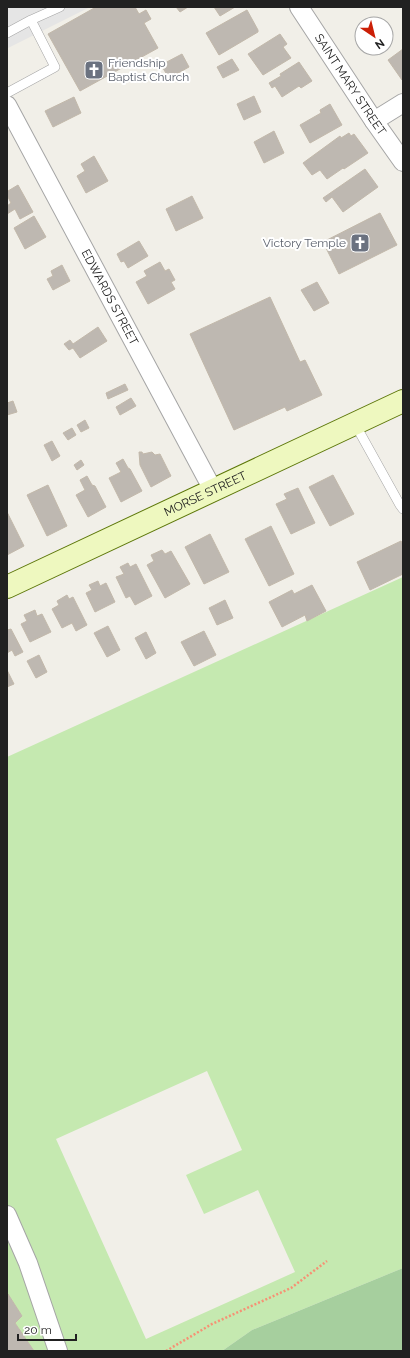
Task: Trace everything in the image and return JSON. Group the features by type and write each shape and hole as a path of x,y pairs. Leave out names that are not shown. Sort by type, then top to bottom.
{"main road":[{"name":"MORSE STREET","path":"7,587 403,401"}],"street":[{"name":"SAINT MARY STREET","path":"299,7 374,121 403,162"},
{"path":"374,121 403,103"},
{"name":"EDWARDS STREET","path":"7,105 213,490"},
{"path":"7,1215 28,1263 58,1351"}],"lane":[{"path":"7,33 60,7"},
{"path":"7,93 55,67 31,20"},
{"path":"355,424 403,509"}],"path":[{"path":"166,1351 212,1324 291,1288 327,1261"}],"green space":[{"path":"403,577 403,1268 252,1330 222,1351 34,1351 15,1323 22,1316 8,1294 7,1295 7,757","holes":["207,1071 242,1150 186,1175 204,1214 258,1190 295,1272 146,1339 56,1139"]},
{"path":"403,1268 403,1351 222,1351 252,1330"}],"shaded area":[{"path":"7,7 90,7 8,48"}],"building":[{"name":"Friendship Baptist Church","path":"96,7 135,7 139,14 146,10 151,19 144,23 158,48 80,91 48,34"},
{"path":"176,7 188,7 180,12"},
{"path":"214,7 235,7 220,16"},
{"path":"247,10 258,32 219,55 206,33"},
{"path":"280,34 287,44 283,47 291,58 263,75 248,54"},
{"path":"403,49 402,80 388,60"},
{"path":"182,54 189,67 169,78 161,65"},
{"path":"232,59 239,70 223,78 217,67"},
{"path":"299,62 312,81 301,88 299,86 282,97 275,86 272,88 269,83"},
{"path":"254,96 261,112 244,120 237,104"},
{"path":"74,97 81,113 53,127 45,111"},
{"path":"330,104 342,125 310,143 300,125 321,113 320,110"},
{"path":"274,131 284,153 264,163 254,142"},
{"path":"349,133 351,136 354,134 368,153 327,179 320,170 312,175 303,163 340,136 341,138"},
{"path":"94,156 108,181 86,193 77,176 85,171 81,164"},
{"path":"365,169 378,187 343,212 332,197 326,202 323,198"},
{"path":"18,185 33,212 20,219 15,209 7,214 7,206 11,203 7,195 8,191"},
{"path":"192,196 203,218 176,231 166,209"},
{"name":"Victory Temple","path":"380,213 397,245 339,274 323,242"},
{"path":"34,216 46,237 25,249 14,228"},
{"path":"139,241 148,256 128,268 124,261 121,262 117,254"},
{"path":"160,262 165,271 169,269 175,280 171,282 175,289 148,304 136,282 147,276 144,271"},
{"path":"62,265 70,281 53,290 47,279 53,276 51,271"},
{"path":"317,282 329,303 314,311 301,290"},
{"path":"270,297 300,362 305,360 322,395 287,411 285,407 234,430 190,334"},
{"path":"98,327 107,341 80,358 73,348 69,350 64,344 70,340 73,344"},
{"path":"125,384 128,390 108,399 106,393"},
{"path":"131,398 136,406 120,415 116,407"},
{"path":"13,401 17,412 7,415 7,403"},
{"path":"85,420 89,428 81,432 77,425"},
{"path":"72,428 76,435 68,440 63,433"},
{"path":"52,441 60,456 52,461 44,445"},
{"path":"139,452 142,452 143,454 152,452 155,455 160,454 171,476 151,487 140,465"},
{"path":"123,459 142,491 121,502 109,478 121,472 116,463"},
{"path":"81,460 84,465 77,470 74,465"},
{"path":"333,475 354,514 330,526 309,487"},
{"path":"87,476 92,485 95,486 106,507 88,517 76,495 85,490 80,480"},
{"path":"48,485 67,526 47,536 27,495"},
{"path":"298,488 315,523 291,534 276,504 287,499 284,494"},
{"path":"7,512 24,546 7,555"},
{"path":"271,526 294,574 269,586 245,539"},
{"path":"210,534 229,572 204,584 185,547"},
{"path":"401,541 403,545 403,574 370,590 357,562"},
{"path":"162,550 165,554 171,551 190,584 165,598 147,565 154,561 151,555"},
{"path":"128,563 130,567 136,564 152,596 135,605 130,596 126,598 116,577 124,574 120,567"},
{"path":"98,581 100,586 106,583 115,602 95,612 86,593 92,590 89,585"},
{"path":"312,585 326,611 307,621 305,615 282,627 269,602 292,590 294,594"},
{"path":"67,595 69,599 73,597 87,625 76,631 72,623 62,628 52,609 59,605 57,601"},
{"path":"225,600 233,618 217,625 209,608"},
{"path":"35,610 37,616 42,614 51,632 30,642 21,624 27,621 24,615"},
{"path":"108,626 120,650 107,657 94,633"},
{"path":"11,629 23,652 15,656 12,650 7,653 7,630"},
{"path":"204,631 216,655 194,666 181,642"},
{"path":"146,632 156,653 146,659 135,638"},
{"path":"39,655 47,672 36,678 27,661"},
{"path":"7,670 14,684 7,687"},
{"path":"8,1294 22,1316 15,1323 34,1351 7,1351"}],"place":[{"name":"Friendship Baptist Church","path":"94,70"},
{"name":"Victory Temple","path":"360,243"}]}
